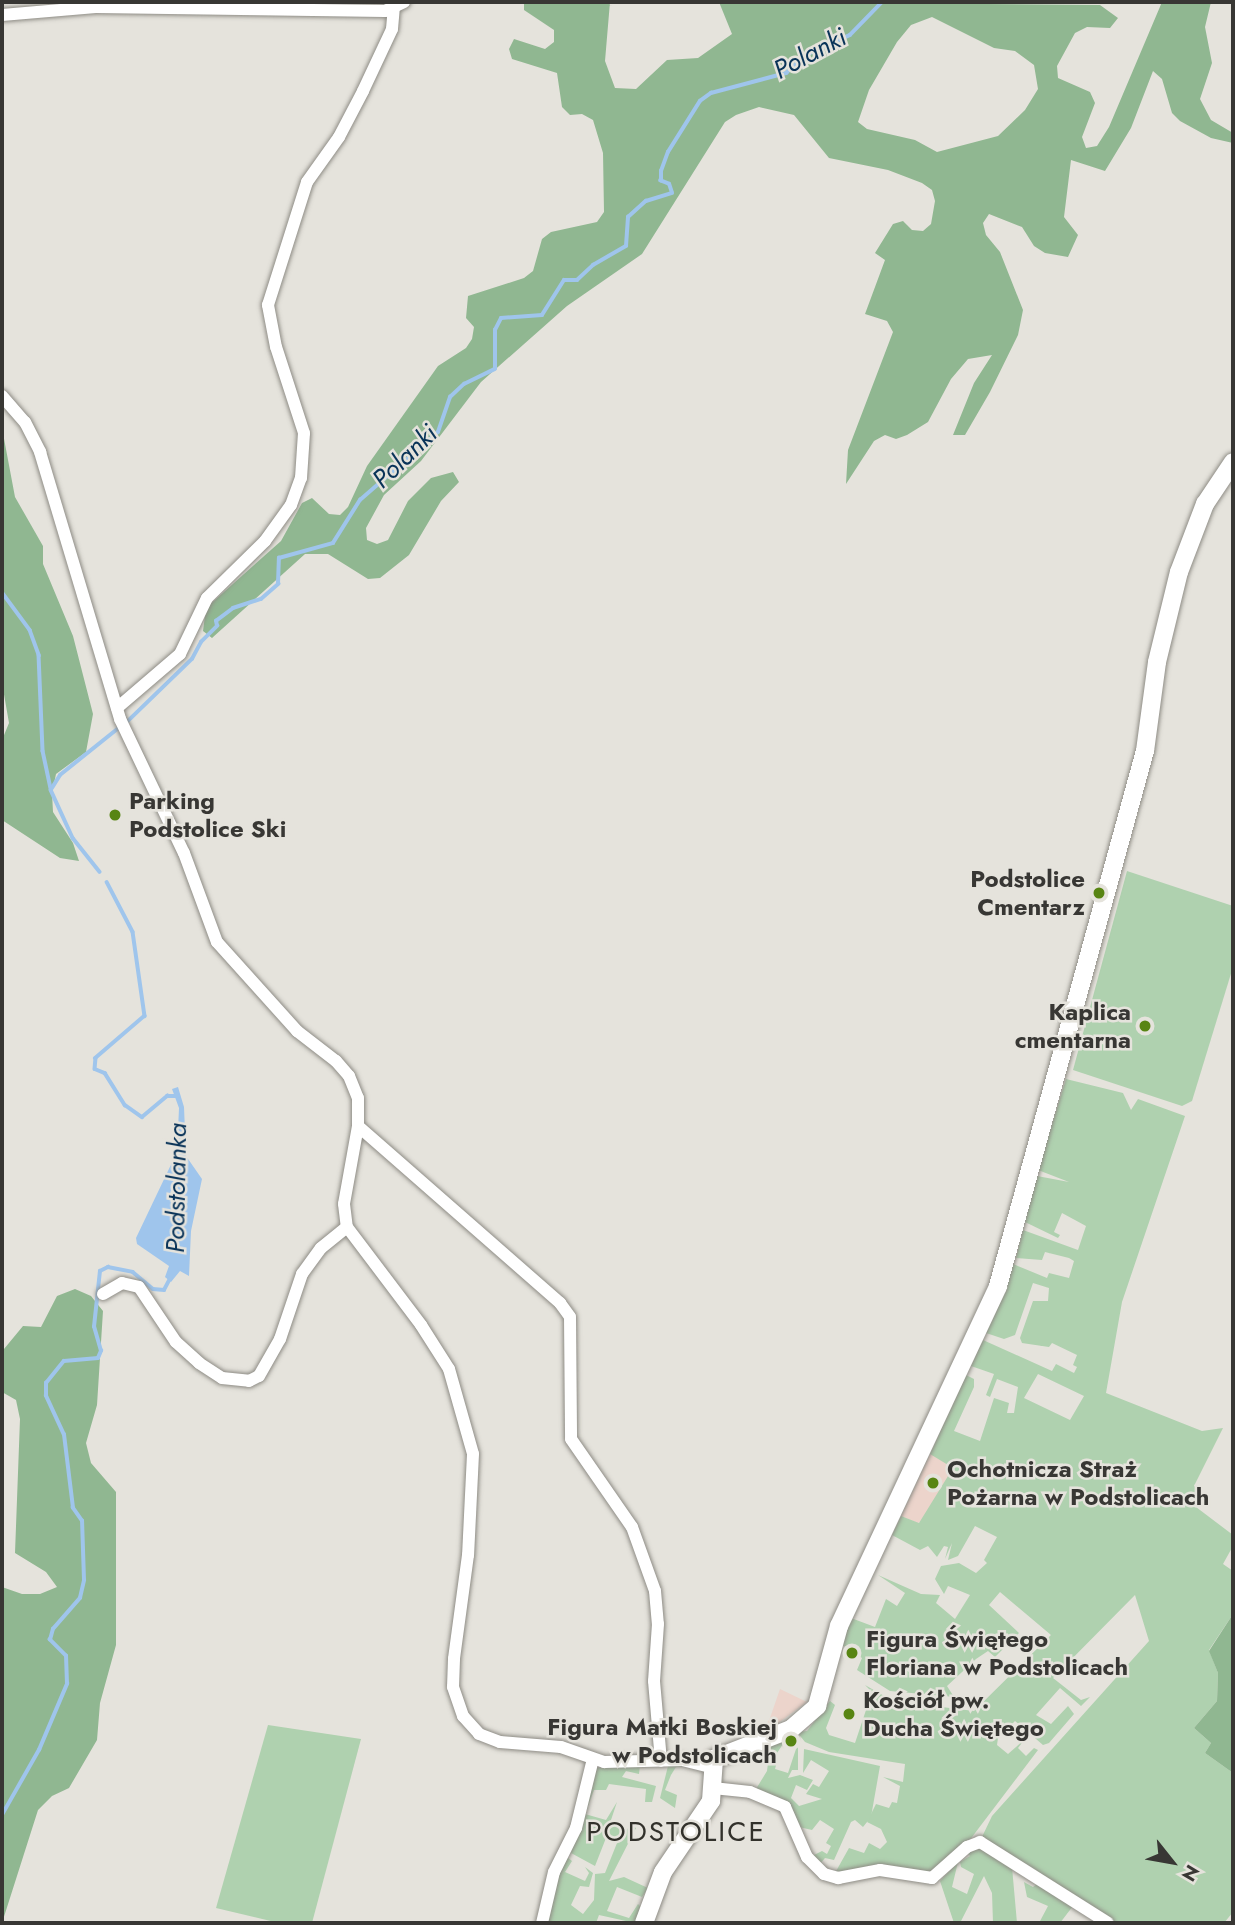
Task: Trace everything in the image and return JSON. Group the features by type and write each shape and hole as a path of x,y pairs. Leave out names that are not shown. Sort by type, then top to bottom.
{"street":[{"path":"2,15 96,7 385,11 399,5"},
{"path":"117,708 180,654 207,598 265,541 291,505 301,478 303,433 276,347 268,305 307,182 340,137 392,29 399,5"},
{"path":"2,396 25,422 40,452 117,708 145,777 184,853 217,942 297,1031 349,1076 358,1098 358,1126 344,1205 347,1227 421,1325 449,1369 464,1411 474,1454 473,1504 453,1687 463,1716 480,1734 500,1742 561,1746 593,1759 661,1761 711,1767"},
{"path":"644,1923 663,1872 708,1808 713,1788 711,1767 715,1758 748,1749 791,1729 817,1706 839,1626 897,1510 998,1286 1145,751 1157,662 1179,572 1205,503 1233,462"},
{"path":"358,1126 560,1303 570,1317 570,1439 632,1527 655,1591 654,1681 661,1761"},
{"path":"103,1294 122,1283 139,1287 176,1342 199,1363 222,1378 249,1381 259,1376 280,1339 302,1274 321,1248 347,1227"},
{"path":"542,1923 554,1872 576,1828 593,1759"},
{"path":"713,1788 749,1791 785,1807 811,1865 824,1874 838,1878 880,1870 932,1878 967,1847 980,1842 1108,1923"}],"shaded area":[{"path":"931,1452 954,1468 931,1513 918,1523 901,1516"},
{"path":"780,1689 807,1702 762,1735 770,1718"}],"green space":[{"path":"524,2 610,2 605,61 615,88 636,89 667,60 698,58 732,34 719,2 1100,5 1118,18 1110,28 1087,27 1075,33 1057,66 1058,78 1090,92 1095,103 1082,137 1086,148 1097,146 1109,127 1162,2 1211,2 1205,27 1212,63 1200,99 1211,120 1233,133 1233,143 1211,138 1180,121 1172,113 1162,79 1153,71 1131,128 1105,171 1071,160 1064,217 1078,235 1068,257 1045,253 1034,246 1022,227 989,214 983,223 986,235 1000,252 1023,310 1018,335 990,392 965,435 953,435 974,383 992,355 968,359 951,379 928,422 896,439 885,435 874,441 846,484 848,450 893,332 887,321 865,314 885,260 875,253 893,224 903,221 912,230 923,231 931,224 935,201 932,190 922,183 888,170 829,158 794,115 759,107 736,115 725,122 642,254 567,306 481,382 421,461 384,495 366,528 367,540 377,544 388,540 408,501 431,478 453,472 459,482 441,501 409,555 380,578 368,579 328,554 305,554 212,638 203,631 206,608 281,541 302,503 312,498 329,514 340,515 348,507 367,466 438,366 466,348 472,339 474,327 466,318 468,296 524,278 533,271 542,239 551,232 597,222 604,212 603,153 593,120 582,114 570,115 562,107 557,73 512,59 509,49 514,39 545,49 554,42 554,30 524,10","holes":["932,17 994,48 1015,51 1034,65 1038,89 1025,110 998,136 937,152 915,140 867,129 858,122 869,90 897,42 911,25"]},
{"path":"2,428 15,497 43,546 43,564 73,636 93,714 86,752 56,774 52,793 53,812 73,843 79,861 60,858 2,820 2,740 9,723 2,683"},
{"path":"1127,871 1233,906 1233,967 1192,1101 1182,1106 1073,1070"},
{"path":"1066,1079 1123,1093 1131,1110 1138,1099 1185,1116 1122,1302 1106,1393 1202,1431 1223,1428 1194,1486 1203,1491 1196,1507 1233,1535 1233,1546 1223,1564 1233,1571 1233,1614 1209,1650 1218,1673 1217,1701 1194,1728 1211,1743 1205,1753 1233,1773 1233,1912 1224,1923 1113,1923 981,1839 992,1816 1149,1641 1135,1595 1053,1678 1081,1700 1090,1697 1081,1706 1060,1688 1036,1715 1051,1724 1068,1706 1074,1714 1049,1743 1043,1745 1015,1721 998,1738 997,1745 1008,1754 1025,1739 1018,1748 1026,1756 1034,1748 1038,1750 969,1841 932,1875 835,1873 849,1848 864,1853 869,1843 880,1849 887,1842 881,1829 867,1822 876,1804 889,1808 892,1802 897,1803 900,1786 883,1777 903,1782 905,1764 829,1752 805,1742 797,1732 807,1731 830,1701 835,1705 826,1728 829,1735 855,1743 872,1692 865,1685 893,1701 974,1711 1051,1635 1000,1592 989,1605 1019,1633 995,1657 988,1651 947,1686 954,1697 890,1691 857,1670 862,1658 841,1644 851,1618 875,1627 886,1599 897,1606 905,1593 878,1575 921,1594 940,1595 936,1603 955,1619 970,1595 948,1586 944,1594 935,1579 941,1566 959,1563 976,1573 987,1563 984,1560 997,1537 975,1526 958,1556 948,1560 952,1543 945,1559 948,1547 944,1546 937,1557 928,1546 920,1550 892,1535 901,1516 919,1523 953,1468 930,1454 966,1375 974,1379 974,1387 954,1431 980,1441 994,1398 1009,1403 1007,1413 1014,1413 1018,1387 997,1379 990,1397 986,1395 994,1374 971,1366 983,1340 1052,1371 1056,1364 1074,1373 1077,1367 1073,1365 1077,1355 1052,1343 1049,1347 1022,1343 1020,1338 1033,1301 1048,1301 1049,1288 1033,1283 1015,1335 1004,1339 986,1333 1013,1264 1047,1278 1049,1273 1069,1278 1074,1261 1069,1258 1045,1252 1042,1260 1016,1258 1023,1230 1078,1250 1086,1226 1062,1213 1054,1232 1060,1235 1058,1238 1025,1222 1037,1176 1069,1182 1038,1170","holes":["1038,1374 1084,1396 1070,1420 1024,1398"]},
{"path":"75,1289 91,1296 103,1311 97,1405 86,1443 91,1463 116,1492 116,1645 100,1703 97,1740 69,1788 52,1796 38,1810 2,1923 2,1587 22,1594 40,1594 57,1587 46,1572 15,1553 20,1419 16,1400 2,1392 4,1349 23,1326 41,1327 57,1296"},
{"path":"1233,1614 1233,1773 1205,1753 1211,1743 1194,1728 1217,1701 1218,1673 1209,1651"},
{"path":"268,1725 361,1739 312,1923 279,1923 216,1908"},
{"path":"792,1737 798,1745 798,1770 792,1770 788,1778 800,1775 813,1780 807,1790 796,1785 791,1798 799,1806 822,1799 806,1794 813,1784 819,1787 829,1771 811,1760 803,1773 804,1749 880,1766 871,1817 863,1827 855,1820 851,1822 834,1860 825,1858 819,1865 810,1857 822,1851 827,1854 831,1846 826,1843 834,1829 820,1820 812,1830 799,1827 756,1789 767,1771 769,1755 778,1758 775,1769 788,1773 797,1746 785,1741 777,1753 769,1751 771,1745"},
{"path":"640,1765 639,1774 626,1771 622,1777 656,1786 652,1802 645,1802 646,1789 609,1784 606,1790 594,1790 585,1814 606,1820 617,1802 610,1823 626,1831 630,1825 636,1828 609,1881 624,1877 648,1888 642,1897 617,1887 607,1911 629,1918 638,1904 641,1907 635,1923 599,1915 596,1923 547,1923 557,1877 567,1857 572,1861 565,1872 585,1881 589,1873 585,1867 593,1873 589,1887 580,1886 571,1905 583,1914 594,1900 595,1874 605,1873 617,1843 606,1838 595,1866 571,1853 596,1768"},
{"path":"668,1766 692,1767 676,1767 671,1775 665,1790 677,1795 675,1808 660,1798"},
{"path":"976,1846 1012,1867 1017,1923 993,1923 992,1893 984,1876 960,1923 954,1923 940,1881 958,1862 952,1887 967,1894 974,1874 961,1867 960,1862 970,1856 966,1851"},
{"path":"1024,1882 1033,1887 1037,1884 1073,1906 1060,1923 1039,1923 1048,1906 1027,1897"}],"water":[{"path":"178,1087 184,1107 186,1156 202,1179 191,1231 189,1276 180,1271 171,1282 165,1277 169,1266 137,1244 136,1238 177,1152 179,1108 172,1089"}],"waterway":[{"name":"Polanki","path":"128,721 192,659 201,642 217,626 216,621 233,608 261,599 278,584 279,558 333,543 360,500 438,432 450,397 464,384 495,369 495,330 501,318 542,315 564,280 577,280 593,265 626,246 628,217 646,201 672,193 669,184 661,181 661,171 668,152 700,101 711,93 786,73 806,55 850,35 882,2"},
{"name":"Podstolanka","path":"2,592 30,630 39,655 43,751 51,790 73,838 100,872"},
{"name":"Polanki","path":"52,788 60,775 120,727"},
{"name":"Podstolanka","path":"107,882 133,932 145,1016 96,1058 95,1069 105,1073 125,1105 142,1117 167,1096 178,1096"},
{"name":"Podstolanka","path":"2,1815 39,1750 67,1684 66,1656 50,1640 53,1629 80,1598 84,1580 82,1521 73,1508 64,1435 46,1396 46,1383 64,1361 98,1358 101,1351 94,1327 100,1271 108,1267 133,1272 153,1289 164,1290 171,1277"}],"place":[{"name":"Parking Podstolice Ski","path":"115,815"},
{"name":"Podstolice Cmentarz","path":"1099,893"},
{"name":"Kaplica cmentarna","path":"1145,1026"},
{"name":"Ochotnicza Straż Pożarna w Podstolicach","path":"933,1483"},
{"name":"Figura Świętego Floriana w Podstolicach","path":"852,1653"},
{"name":"Kościół pw. Ducha Świętego","path":"849,1714"},
{"name":"Figura Matki Boskiej w Podstolicach","path":"791,1741"}],"district":[{"name":"PODSTOLICE","path":"676,1832"}]}
